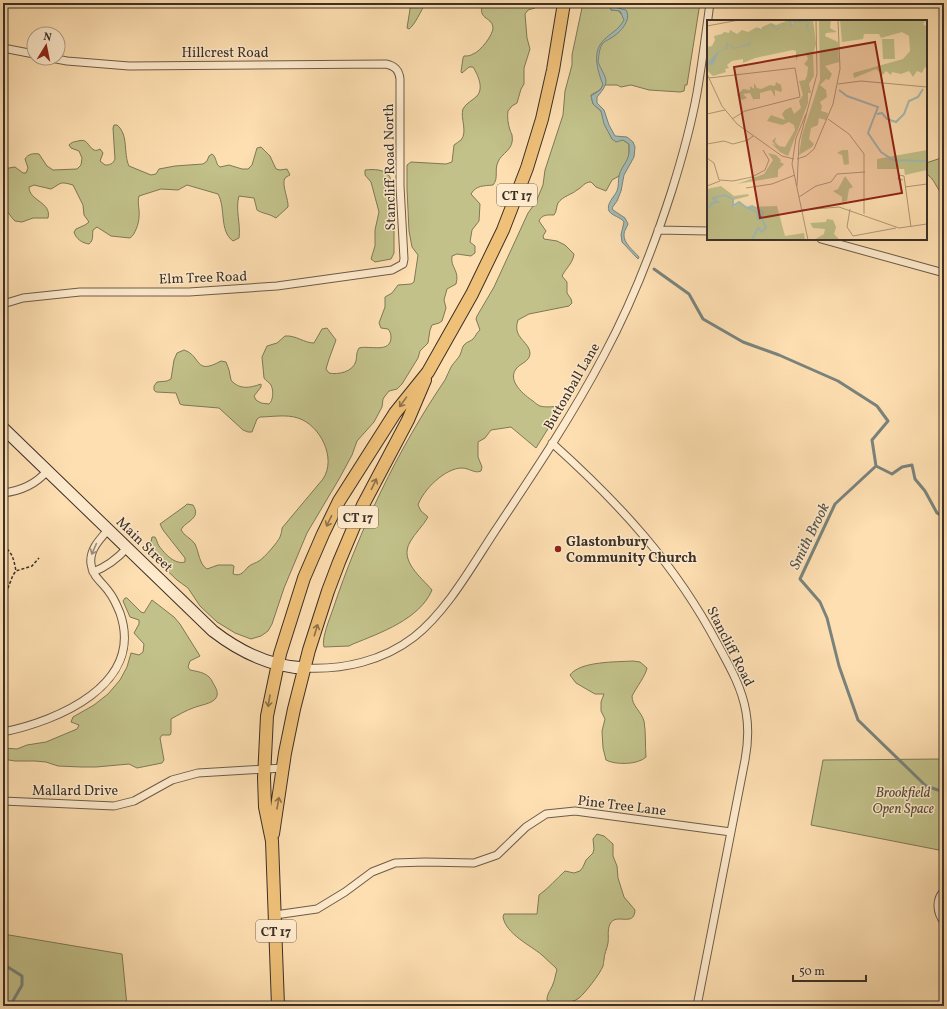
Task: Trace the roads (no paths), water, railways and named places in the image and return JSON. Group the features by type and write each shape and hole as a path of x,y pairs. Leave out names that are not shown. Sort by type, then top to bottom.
{"main road":[{"name":"CT 17","path":"272,841 288,739 305,668 328,591 352,529 410,415 428,372 458,320 503,230 535,143 548,95 558,45 564,3"},
{"name":"CT 17","path":"278,1005 272,841 265,806 264,769 267,716 277,663 302,585 331,517 348,485 395,413 428,372"},
{"name":"Main Street","path":"3,428 213,631 236,647 248,653 277,663 305,668"}],"street":[{"name":"Buttonball Lane","path":"708,20 710,3"},
{"name":"Buttonball Lane","path":"305,668 343,666 370,660 384,655 414,637 428,624 440,611 465,576 578,402 608,348 629,305 672,192 688,135 697,93 707,24"},
{"path":"3,48 26,52"},
{"name":"Hillcrest Road","path":"66,61 129,66 386,64 397,70"},
{"name":"Stancliff Road North","path":"397,70 400,79 400,186 404,251 402,264"},
{"path":"658,230 707,231"},
{"path":"825,240 944,272"},
{"name":"Elm Tree Road","path":"3,304 23,298 80,292 189,292 277,286 392,270 402,264"},
{"name":"Stancliff Road","path":"552,443 614,501 658,552 682,585 710,630 737,682 744,702 748,734 745,760 697,1006"},
{"path":"3,493 29,485 38,480 48,471"},
{"path":"3,732 32,725 67,711 92,695 109,679 113,673 122,651 124,638 123,623 113,598 93,572 90,563 92,552 97,542 108,530"},
{"path":"93,572 104,567 127,548"},
{"name":"Mallard Drive","path":"3,801 114,806 134,801 172,780 198,773 283,768"},
{"name":"Pine Tree Lane","path":"275,915 317,910 372,872 395,862 474,863 497,855 526,826 546,814 575,811 731,832"},
{"path":"944,891 938,900 937,910 944,922"},
{"path":"278,1005 308,1006"}],"water":[{"path":"609,3 612,3 614,7 626,10 627,18 621,30 604,42 599,52 598,62 605,76 606,83 597,97 597,103 604,110 609,125 615,136 627,137 633,142 635,147 634,157 624,175 621,191 612,208 625,218 628,224 624,232 625,241 639,257 638,259 622,242 621,235 624,222 610,213 608,208 609,203 618,189 620,172 628,159 629,144 623,140 616,142 612,139 604,124 601,111 593,104 591,96 600,90 603,85 597,66 598,48 601,43 618,28 624,20 620,11 611,10"}],"waterway":[{"name":"Smith Brook","path":"654,269 689,294 703,319 743,342 779,355 838,381 877,406 888,421 872,440 876,466 835,504 800,579 820,602 827,618 839,666 858,720 926,786 944,792"},
{"path":"876,466 892,474 902,467 912,465 915,479 925,491 937,513 944,517"},
{"path":"3,964 22,976 22,985 10,1006"}],"place":[{"name":"Glastonbury Community Church","path":"558,549"}],"park label":[{"name":"Brookfield Open Space","path":"903,800"}]}
